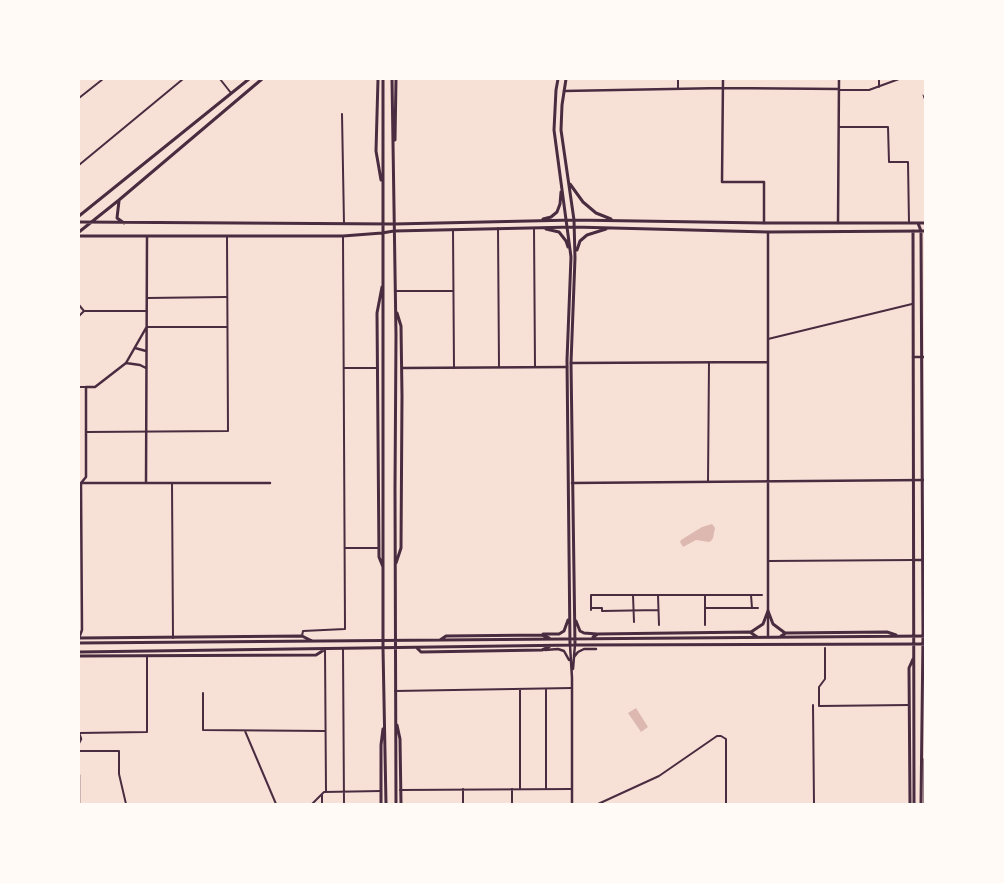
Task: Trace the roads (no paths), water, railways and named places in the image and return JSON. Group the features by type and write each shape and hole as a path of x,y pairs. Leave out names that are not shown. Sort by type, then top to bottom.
{"main road":[{"path":"79,216 249,79"},
{"path":"80,235 91,223 262,79"},
{"path":"378,79 376,151 382,193"},
{"path":"383,79 383,648 386,804"},
{"path":"392,79 396,307 395,691 398,790 396,804"},
{"path":"393,158 396,127 396,79"},
{"path":"558,79 554,130 568,227 570,256 567,367 572,610 577,624 580,631 584,633 598,634 750,632 763,624 768,611"},
{"path":"566,79 561,130 574,220 575,260 571,363 572,645"},
{"path":"568,179 583,202 596,213 614,220"},
{"path":"534,220 551,217 557,212 560,204 561,187"},
{"path":"119,200 116,218 125,224"},
{"path":"79,222 125,224 394,224 614,220 764,223 925,223"},
{"path":"914,804 914,230 918,223"},
{"path":"918,223 923,230 921,302 924,560 924,644 922,656 923,804"},
{"path":"80,235 147,237 343,236 394,231 568,227 768,232 923,230"},
{"path":"535,228 559,232 566,241 570,256"},
{"path":"575,260 580,241 587,235 614,228"},
{"path":"384,279 377,313 379,557 384,568"},
{"path":"395,568 401,548 402,368 401,326 396,307"},
{"path":"438,641 446,636 559,634 564,631 572,610"},
{"path":"768,611 773,624 786,633 887,632 899,636"},
{"path":"750,632 757,637"},
{"path":"779,637 786,633"},
{"path":"542,634 552,639"},
{"path":"591,638 598,634"},
{"path":"79,640 302,636 314,642"},
{"path":"79,640 314,642 924,636"},
{"path":"204,642 219,637 231,642"},
{"path":"79,652 572,645 924,644"},
{"path":"417,648 421,652 542,650 552,646"},
{"path":"79,656 316,655 325,649"},
{"path":"922,656 925,667"},
{"path":"910,804 909,668 914,657"},
{"path":"381,804 381,745 384,716"},
{"path":"923,804 925,759"},
{"path":"398,790 401,804"}],"street":[{"path":"79,98 103,79"},
{"path":"79,165 183,79"},
{"path":"220,79 231,93"},
{"path":"678,79 678,89"},
{"path":"723,79 722,182 764,182 764,223"},
{"path":"838,223 839,79"},
{"path":"878,79 879,86"},
{"path":"564,91 723,88 869,90 899,79"},
{"path":"342,114 344,224"},
{"path":"839,127 888,127 889,162 908,162 909,223"},
{"path":"498,228 499,368"},
{"path":"535,228 535,367"},
{"path":"453,230 454,368"},
{"path":"768,232 768,637"},
{"path":"86,432 228,431 227,236"},
{"path":"302,636 302,631 345,628 343,236"},
{"path":"146,483 147,237"},
{"path":"395,291 453,291"},
{"path":"147,298 226,297"},
{"path":"921,302 925,298"},
{"path":"768,339 914,304"},
{"path":"79,305 84,311"},
{"path":"79,316 84,311 147,311"},
{"path":"146,327 226,327"},
{"path":"79,387 95,387 126,363 146,327"},
{"path":"135,348 146,351"},
{"path":"914,357 923,357"},
{"path":"708,482 709,362"},
{"path":"571,363 768,362"},
{"path":"126,363 146,368"},
{"path":"402,368 567,367"},
{"path":"344,368 378,368"},
{"path":"79,640 82,630 80,596 80,483 86,477 86,387"},
{"path":"572,483 923,480"},
{"path":"80,483 270,483"},
{"path":"172,483 173,638"},
{"path":"345,548 379,548"},
{"path":"768,561 924,560"},
{"path":"633,595 634,622"},
{"path":"658,595 659,625"},
{"path":"705,595 705,625"},
{"path":"751,595 752,608"},
{"path":"658,610 602,611 602,608 592,609 591,596 762,595"},
{"path":"705,608 758,608"},
{"path":"572,645 572,804"},
{"path":"825,648 824,679 819,687 819,706 909,705"},
{"path":"325,649 326,792"},
{"path":"342,649 344,804"},
{"path":"542,650 558,649 564,651 569,658 572,678"},
{"path":"572,657 584,649 596,649"},
{"path":"79,744 81,738 79,733 147,732 147,656"},
{"path":"395,691 572,688"},
{"path":"520,689 520,789"},
{"path":"546,689 546,789"},
{"path":"203,693 204,730 325,731"},
{"path":"813,706 814,804"},
{"path":"245,731 276,804"},
{"path":"598,804 659,776 712,740 721,736 726,739 726,804"},
{"path":"79,751 119,751 119,774 126,804"},
{"path":"79,775 79,804"},
{"path":"463,789 463,804"},
{"path":"512,789 512,804"},
{"path":"398,790 572,789"},
{"path":"312,804 326,792 381,791"},
{"path":"322,795 322,804"}],"lane":[{"path":"923,95 925,101"}]}
